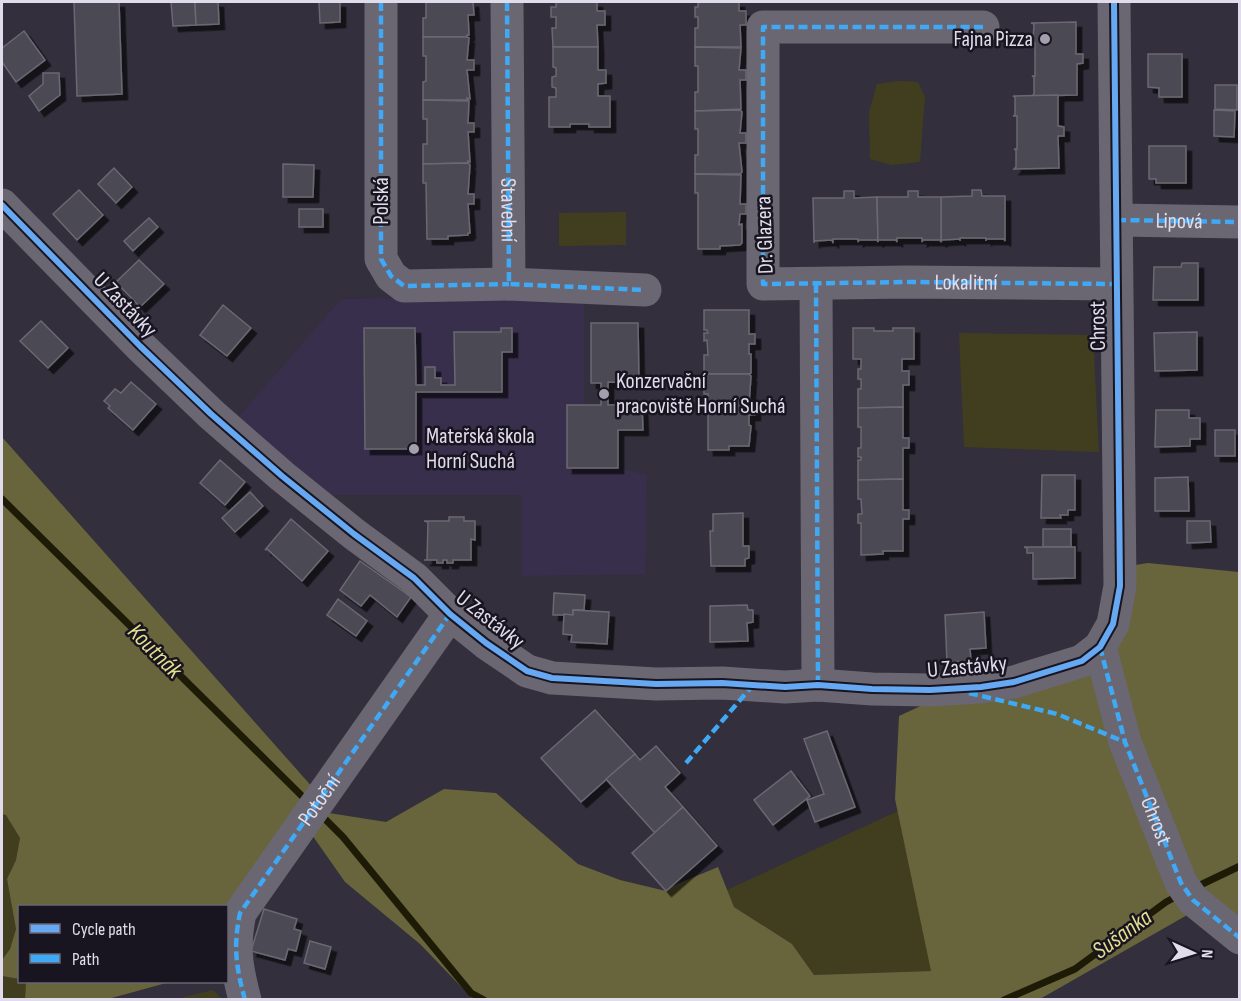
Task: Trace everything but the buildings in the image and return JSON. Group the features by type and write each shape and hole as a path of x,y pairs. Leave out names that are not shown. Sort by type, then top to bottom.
{"street":[{"name":"Polská","path":"381,2 381,260 391,276 404,286 509,284"},
{"name":"Stavební","path":"507,2 509,284"},
{"name":"Chrost","path":"1114,2 1117,220 1115,284 1120,586 1113,624 1101,646 1125,742 1187,892 1239,938"},
{"name":"Dr. Glazera","path":"816,284 763,284 763,27 983,27"},
{"name":"U Zastávky","path":"2,205 140,346 211,414 345,527 414,578 450,614 486,643 527,671 552,678 656,684 722,683 785,687 818,685 930,690 981,687 1014,682 1082,661 1101,646"},
{"name":"Lipová","path":"1117,220 1239,222"},
{"name":"Lokalitní","path":"816,284 908,282 1115,284"},
{"path":"509,284 645,290"},
{"path":"816,284 818,685"},
{"name":"Potoční","path":"245,999 236,965 235,938 240,913 450,614"}],"shaded area":[{"path":"898,81 918,82 925,97 920,162 891,165 870,159 869,112 877,84"},
{"path":"626,212 626,245 559,246 559,213"},
{"name":"Mateřská škola Horní Suchá","path":"584,296 584,404 567,405 567,468 618,468 647,475 645,574 522,576 522,495 316,495 240,430 240,415 341,299"},
{"path":"959,333 1093,335 1099,452 964,447"},
{"path":"2,437 314,789 227,905 18,905 18,979 2,976 2,960 10,949 16,929 7,879 16,860 20,838 6,815 2,814"},
{"path":"1148,563 1239,572 1239,928 1189,914 1040,999 473,999 420,944 345,882 312,835 329,813 386,822 444,789 496,793 578,864 620,880 666,891 670,887 718,867 734,907 792,944 814,975 931,971 895,799 899,716 940,697 1071,677 1135,565"},
{"path":"898,811 932,971 814,975 792,944 734,907 727,890"},
{"path":"2,814 6,814 20,837 16,860 7,879 16,929 10,949 2,960"},
{"path":"2,976 18,979 18,983 26,983 25,999 2,999"},
{"path":"26,983 166,983 108,999 25,999"},
{"path":"213,990 222,999 177,999"}],"waterway":[{"name":"Koutnák","path":"2,499 307,801"},
{"name":"Koutnák","path":"322,816 343,837 471,993 484,1000"},
{"name":"Sušanka","path":"1194,888 1240,866"},
{"name":"Sušanka","path":"1004,1000 1075,969 1166,902 1179,895"}],"marked path":[{"path":"381,2 381,259 391,276 404,286 509,284"},
{"path":"507,2 509,284 645,290"},
{"path":"983,27 763,27 763,284 908,282 1115,284"},
{"path":"1117,220 1240,222"},
{"path":"816,284 818,685"},
{"path":"245,1000 237,956 240,913 450,614"},
{"path":"1100,647 1125,742 1181,883 1193,900 1240,938"},
{"path":"686,763 753,685"},
{"path":"969,693 1057,714 1125,742"}],"cycle path":[{"path":"2,205 140,346 211,414 282,476 354,534 414,578 450,614 486,643 527,671 552,678 656,684 722,683 785,687 818,685 872,689 930,690 981,687 1014,682 1082,661 1100,647 1113,624 1120,586 1114,2"}],"place":[{"name":"Fajna Pizza","path":"1045,39"},
{"name":"Konzervační pracoviště Horní Suchá","path":"604,394"},
{"name":"Mateřská škola Horní Suchá","path":"414,449"}]}
